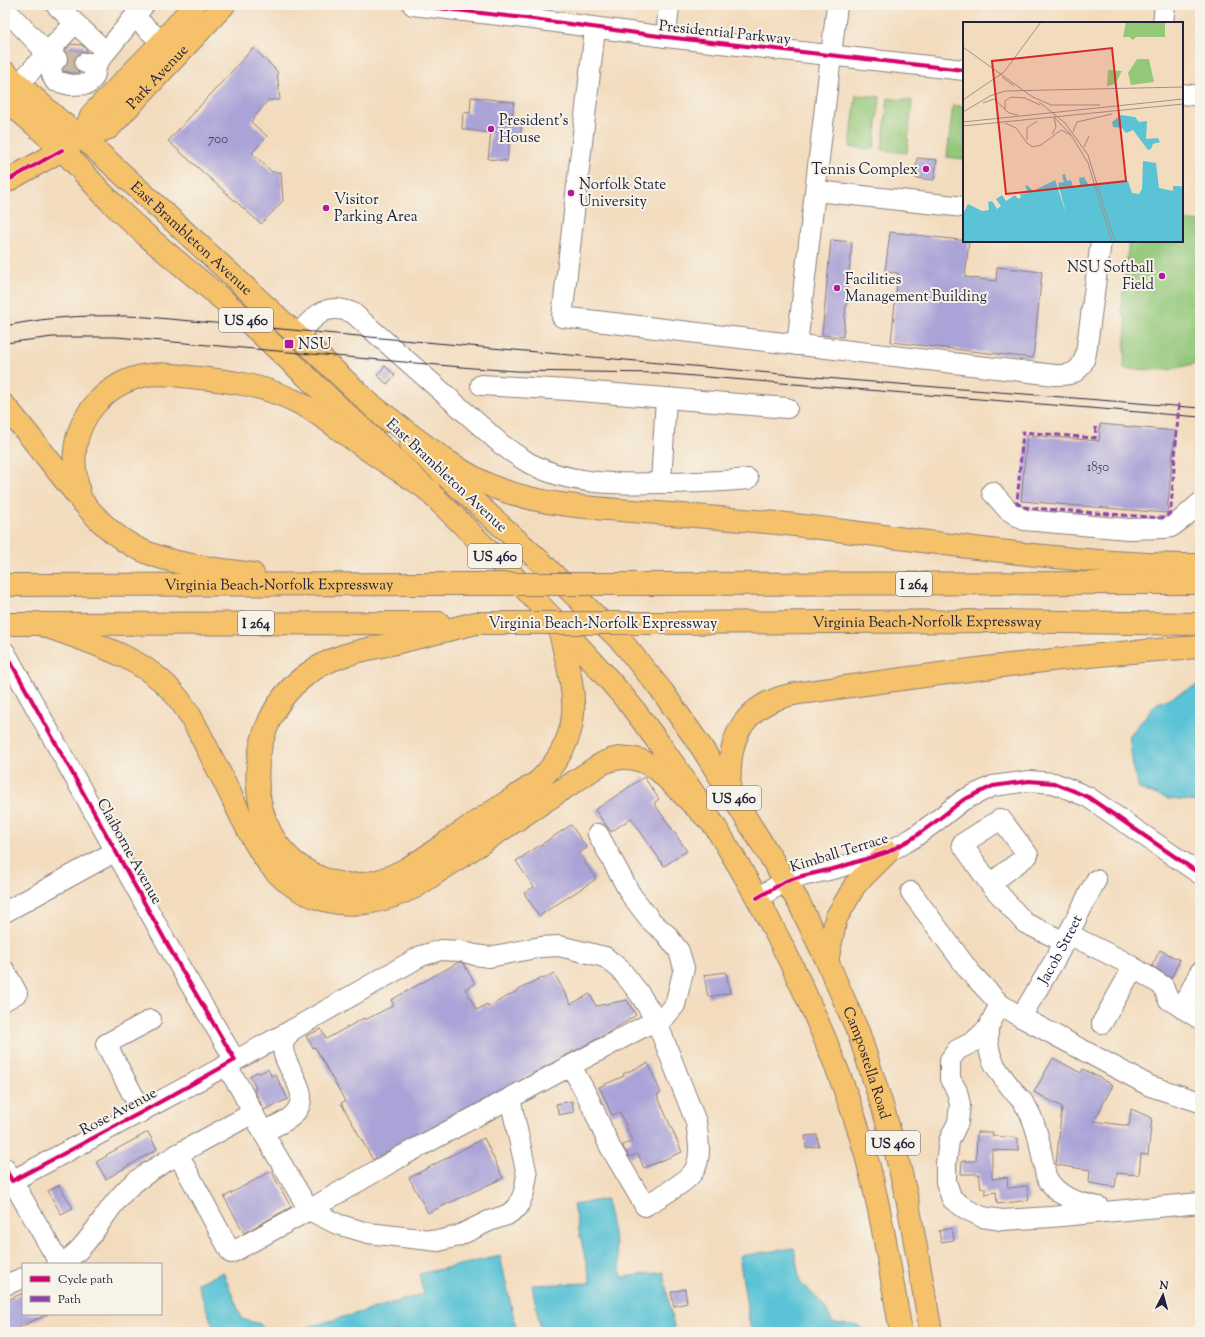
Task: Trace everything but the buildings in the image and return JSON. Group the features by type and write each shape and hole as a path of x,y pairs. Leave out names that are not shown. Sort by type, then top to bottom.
{"main road":[{"name":"Park Avenue","path":"82,137 92,114 162,42 194,5"},
{"name":"Park Avenue","path":"5,182 82,137 109,128 224,5"},
{"name":"East Brambleton Avenue","path":"10,85 82,137 297,335 424,456 542,563 623,643 662,691 729,790 798,901 827,961"},
{"name":"East Brambleton Avenue","path":"10,85 62,150 111,203 143,233 229,305 429,490 503,564 585,652 634,710 675,766 714,825 773,927 796,976"},
{"path":"82,501 76,472 75,449 77,438 86,418 99,400 119,385 143,376 156,375 223,380 240,383 257,387 293,400 324,418 353,440 429,490"},
{"path":"5,406 96,518 114,534 136,548 172,560 198,566 329,585"},
{"path":"374,407 445,459 472,476 494,487 543,502 577,507 778,523 1050,557 1122,563 1200,565"},
{"name":"Virginia Beach-Norfolk Expressway","path":"10,585 1200,583"},
{"name":"Virginia Beach-Norfolk Expressway","path":"5,624 476,624 998,621 1200,624"},
{"path":"37,623 126,658 140,665 164,682 195,723 251,836 264,858 279,875 288,882 302,891 319,898 341,903 358,904 386,900 405,892 611,759 636,759 652,766 658,770 714,825"},
{"path":"476,624 358,651 336,658 314,669 297,682 276,707 266,728 259,752 257,778 260,803 268,827 277,842 287,856 305,870 327,880 339,883 362,884 384,879 412,865 539,780 552,766 564,748 573,717 574,697 558,624"},
{"path":"729,790 731,755 736,737 753,713 762,706 780,697 1050,660 1200,647"},
{"path":"827,961 836,918 855,885 888,852"},
{"name":"Campostella Road","path":"827,961 859,1034 896,1153 908,1203 931,1332"},
{"name":"Campostella Road","path":"796,976 828,1046 853,1113 867,1161 878,1209 901,1332"}],"street":[{"path":"56,5 75,23 96,59"},
{"name":"Presidential Parkway","path":"413,5 533,19 596,29 963,70"},
{"path":"666,37 669,5"},
{"path":"797,345 837,5"},
{"path":"1164,22 1165,5"},
{"path":"5,9 52,57 52,75 55,81 71,85 88,84 94,77 96,59 139,11 162,42"},
{"path":"10,85 52,57 75,23"},
{"path":"596,29 562,317 1047,374 1070,375 1079,369 1086,354 1101,242"},
{"path":"1183,94 1200,96"},
{"path":"816,191 963,207"},
{"path":"297,335 324,311 334,308 346,310 359,318 501,444 528,462 549,472 588,482 619,484 721,482 748,478"},
{"path":"481,385 787,408"},
{"path":"661,483 666,398"},
{"path":"992,492 1008,510 1024,520 1128,529 1171,527 1200,503"},
{"name":"Claiborne Avenue","path":"5,652 180,967 231,1063 240,1088 263,1132 310,1210"},
{"name":"Kimball Terrace","path":"757,898 786,881 810,873 837,868 888,852 912,838 963,800 993,786 1029,781 1054,783 1088,796 1200,874"},
{"path":"178,1154 231,1253 310,1210 402,1156 656,1020 665,1017 675,1005 681,985 684,968 679,951 666,934 652,922 631,896 598,834"},
{"path":"5,912 116,851"},
{"name":"Jacob Street","path":"1021,1017 1067,938 1096,880"},
{"path":"990,884 1025,923 1067,938 1122,961 1163,986 1168,999 1200,1019"},
{"path":"911,892 970,972 1000,1004 1021,1017 1150,1086 1200,1102"},
{"name":"Rose Avenue","path":"8,1176 142,1112 292,1030 421,956 441,950 461,951 489,957 541,947 559,946 605,957 621,970 639,993 656,1020 696,1122 699,1156 695,1170 686,1180 645,1206 610,1147 588,1097 571,1066"},
{"path":"1102,1023 1133,968"},
{"path":"5,971 17,993 5,1000"},
{"path":"1182,1008 1200,972"},
{"path":"1000,1004 988,1028 973,1042 957,1050 950,1060 950,1079 958,1091 960,1105 958,1122 949,1141 946,1164 946,1182 952,1199 966,1209 982,1217 1002,1220 1200,1203"},
{"path":"142,1112 106,1044 151,1020"},
{"path":"988,1028 987,1042 990,1057 1000,1074 1026,1107 1035,1125 1046,1176 1049,1183 1062,1194 1075,1202 1113,1211"},
{"path":"263,1132 293,1116 299,1107 301,1098 300,1088 284,1054 283,1046 285,1038 292,1030"},
{"path":"310,1210 337,1224 368,1233 438,1241 458,1236 489,1221 507,1215 518,1207 524,1192 527,1175 510,1098"},
{"path":"62,1263 71,1258 87,1242 112,1205 126,1190 150,1171 253,1113"},
{"path":"8,1176 59,1263"},
{"path":"5,1285 22,1278"}],"green space":[{"path":"856,95 880,97 874,149 850,147"},
{"path":"888,98 912,101 907,153 882,150"},
{"path":"953,105 963,107 963,159 947,157"},
{"name":"NSU Softball Field","path":"1183,220 1200,222 1200,362 1169,370 1124,369 1126,321 1121,311 1129,242 1183,242"}],"water":[{"path":"1200,684 1200,802 1169,799 1139,789 1133,766 1129,736 1156,704"},
{"path":"606,1199 622,1277 663,1272 675,1332 541,1332 532,1285 591,1283 573,1205"},
{"path":"794,1248 800,1282 822,1303 833,1323 855,1325 870,1332 751,1332 739,1256"},
{"path":"500,1256 517,1332 291,1332 424,1294 419,1274"},
{"path":"223,1272 242,1319 260,1324 268,1332 215,1332 197,1283"}],"tunnel":[{"path":"59,59 85,63"}],"tram line":[{"path":"5,326 58,318 111,316 147,317 848,380 1200,408"},
{"path":"5,343 53,337 116,337 473,368 516,371 658,373 1200,417"}],"marked path":[{"path":"1096,427 1095,438 1023,432 1017,503 1023,507 1031,508 1165,517 1169,514 1171,508 1179,403"}],"cycle path":[{"path":"413,5 666,37 963,70"},
{"path":"5,182 62,150"},
{"path":"5,652 180,967 235,1060 142,1112 12,1181 5,1168"},
{"path":"757,898 786,881 837,868 888,852 913,838 963,800 993,786 1029,781 1054,783 1088,797 1200,874"}],"place":[{"name":"President’s House","path":"491,129"},
{"name":"Tennis Complex","path":"926,169"},
{"name":"Norfolk State University","path":"571,193"},
{"name":"Visitor Parking Area","path":"326,208"},
{"name":"NSU Softball Field","path":"1162,276"},
{"name":"Facilities Management Building","path":"837,288"},
{"name":"NSU","path":"289,344"}]}
